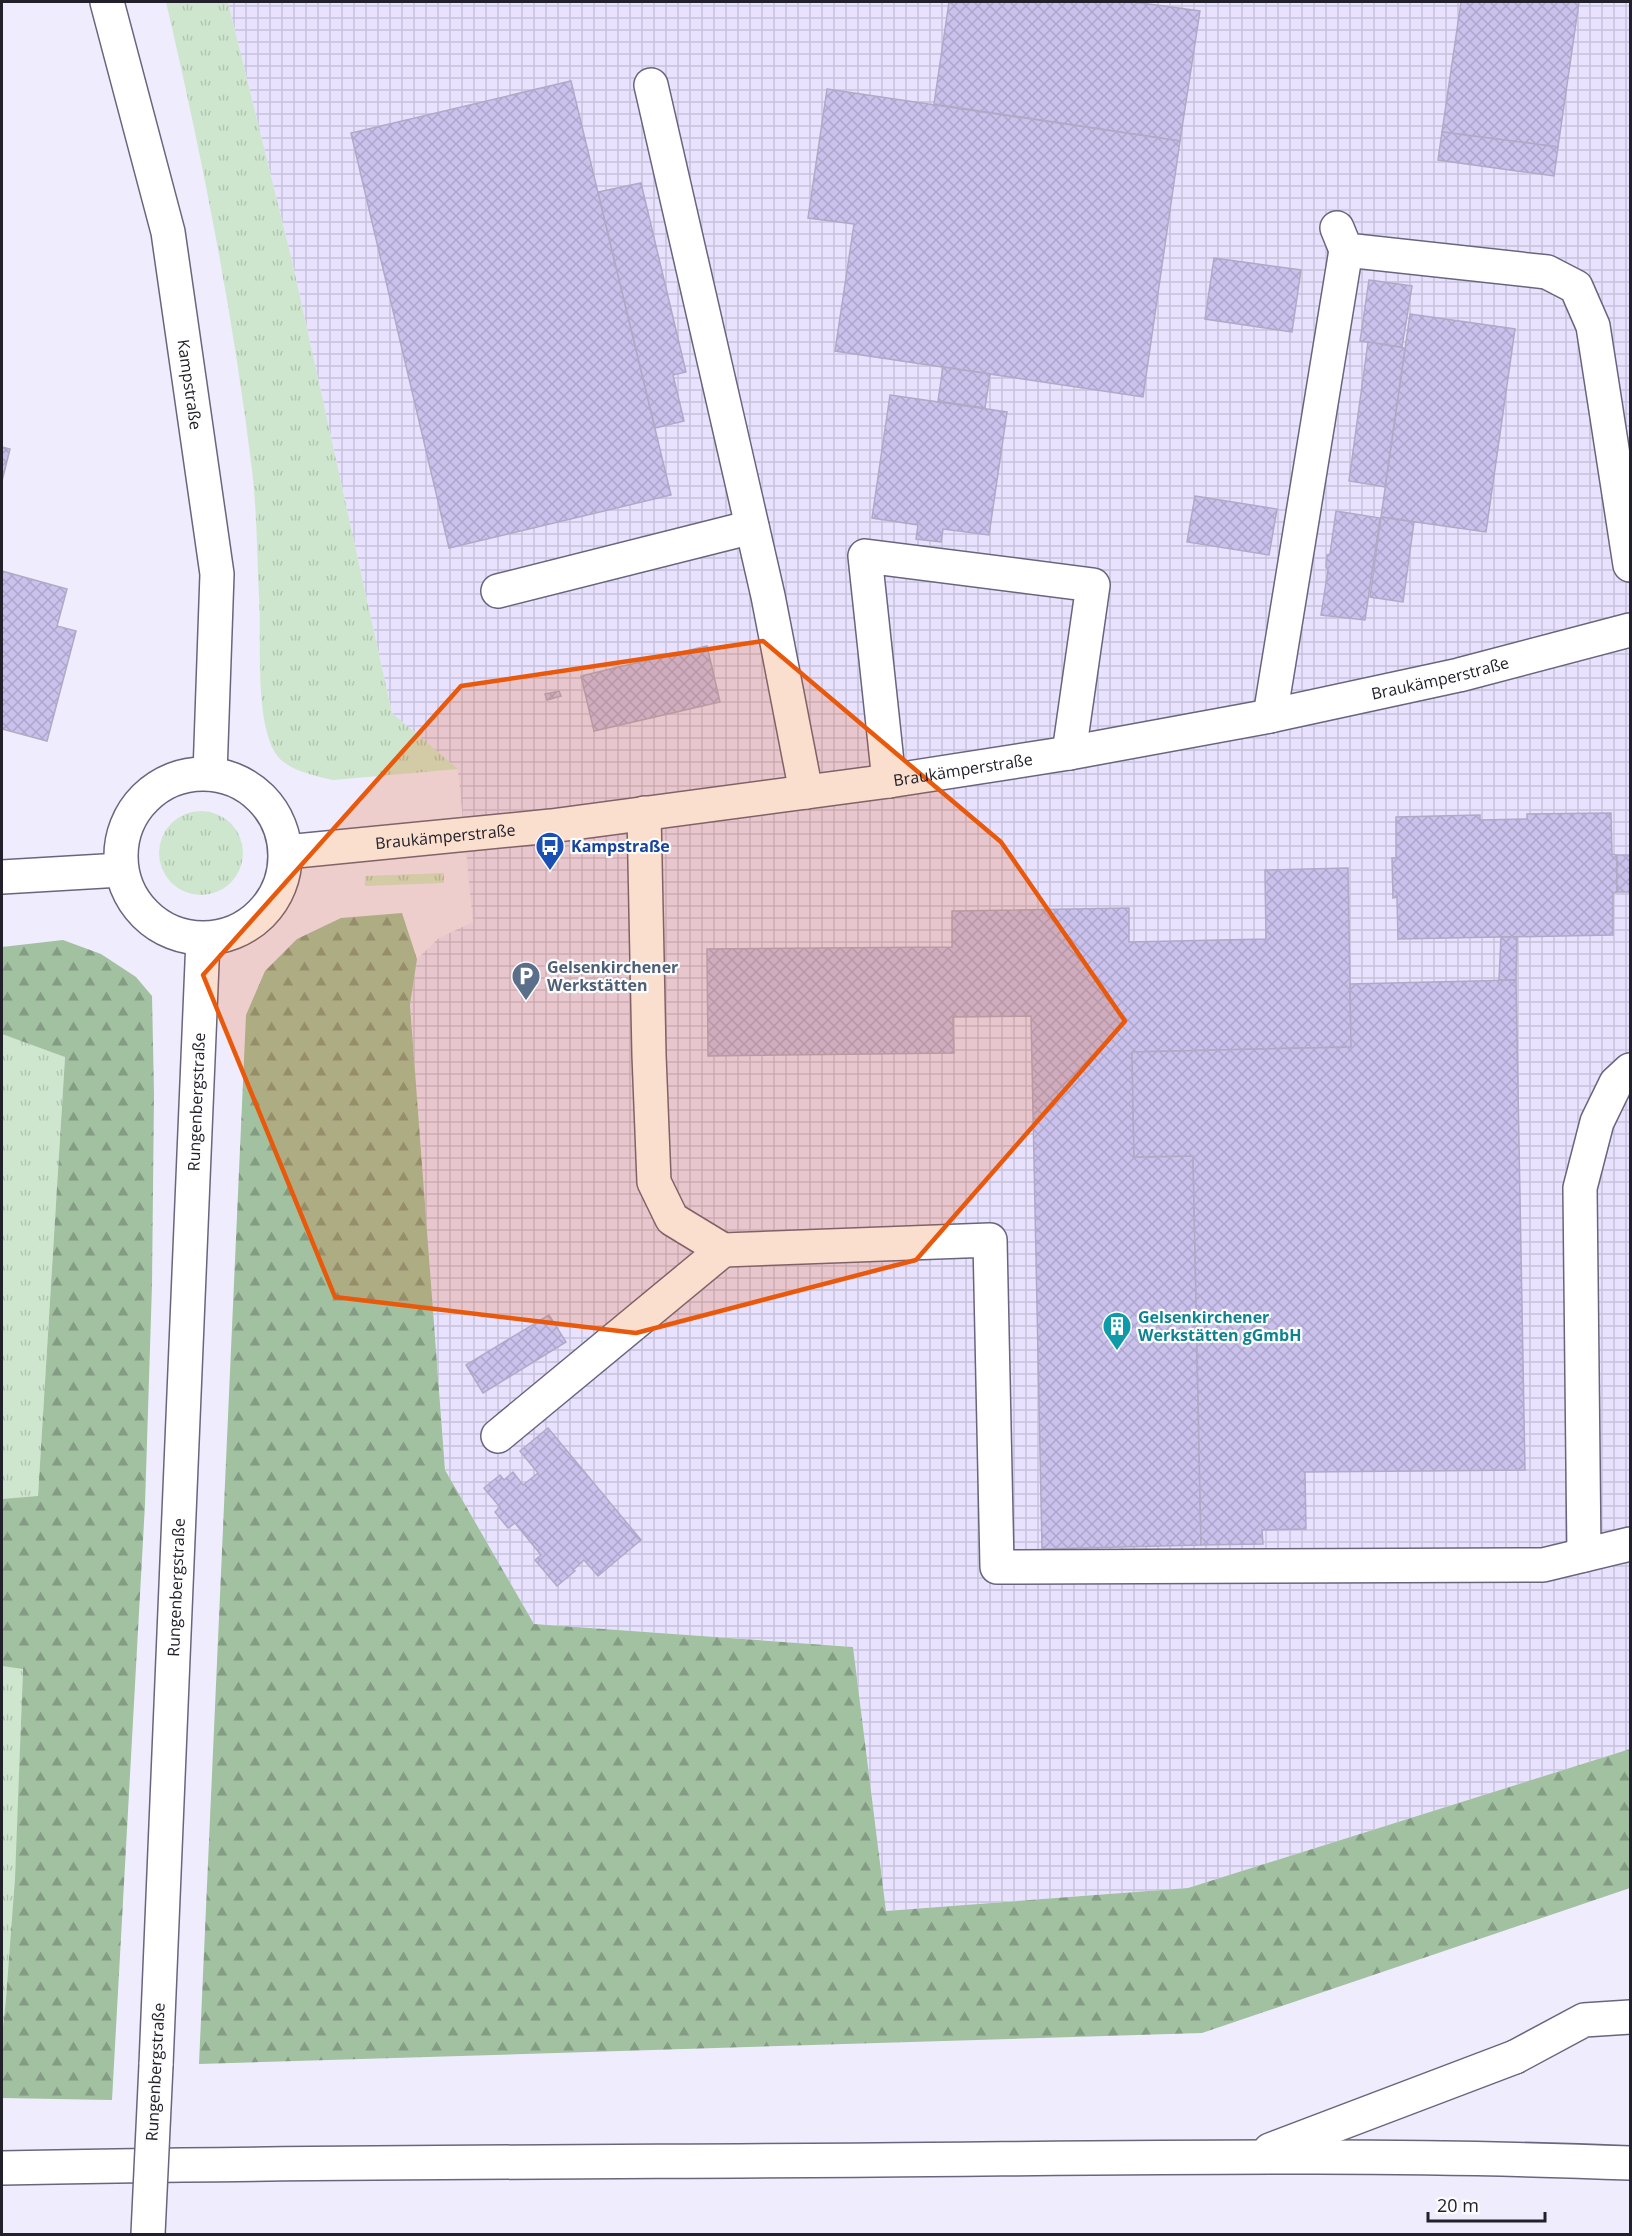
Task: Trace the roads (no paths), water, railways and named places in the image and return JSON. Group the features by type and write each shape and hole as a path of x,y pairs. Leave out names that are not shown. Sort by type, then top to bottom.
{"main road":[{"name":"Kampstraße","path":"107,2 168,232 217,574 210,774"},
{"path":"651,85 768,596 806,792"},
{"path":"1270,716 1342,239 1547,272 1576,287 1593,326 1630,565"},
{"path":"498,591 752,526"},
{"path":"889,781 865,556 1093,585 1069,753"},
{"name":"Braukämperstraße","path":"286,852 551,826 889,781 1069,753 1270,716 1459,675 1630,630"},
{"path":"210,774 241,783 268,806 279,824 286,852 281,885 267,910 236,932 203,939 175,935 143,913 131,897 121,870 125,829 134,811 153,790 181,777 210,774"},
{"path":"644,813 648,1044 654,1182 672,1219 723,1250 990,1240 996,1567 1543,1565 1630,1544"},
{"path":"2,877 121,870"},
{"name":"Rungenbergstraße","path":"148,2235 203,939"},
{"path":"1584,1555 1580,1188 1597,1122 1616,1083 1630,1070"},
{"path":"498,1436 723,1250"},
{"path":"1252,2157 1515,2057 1584,2020 1630,2017"},
{"path":"2,2168 194,2164 1252,2157 1541,2159 1630,2163"}],"place":[{"name":"Kampstraße","path":"550,872"},
{"name":"Gelsenkirchener Werkstätten","path":"526,1002"},
{"name":"Gelsenkirchener Werkstätten gGmbH","path":"1117,1352"}]}
